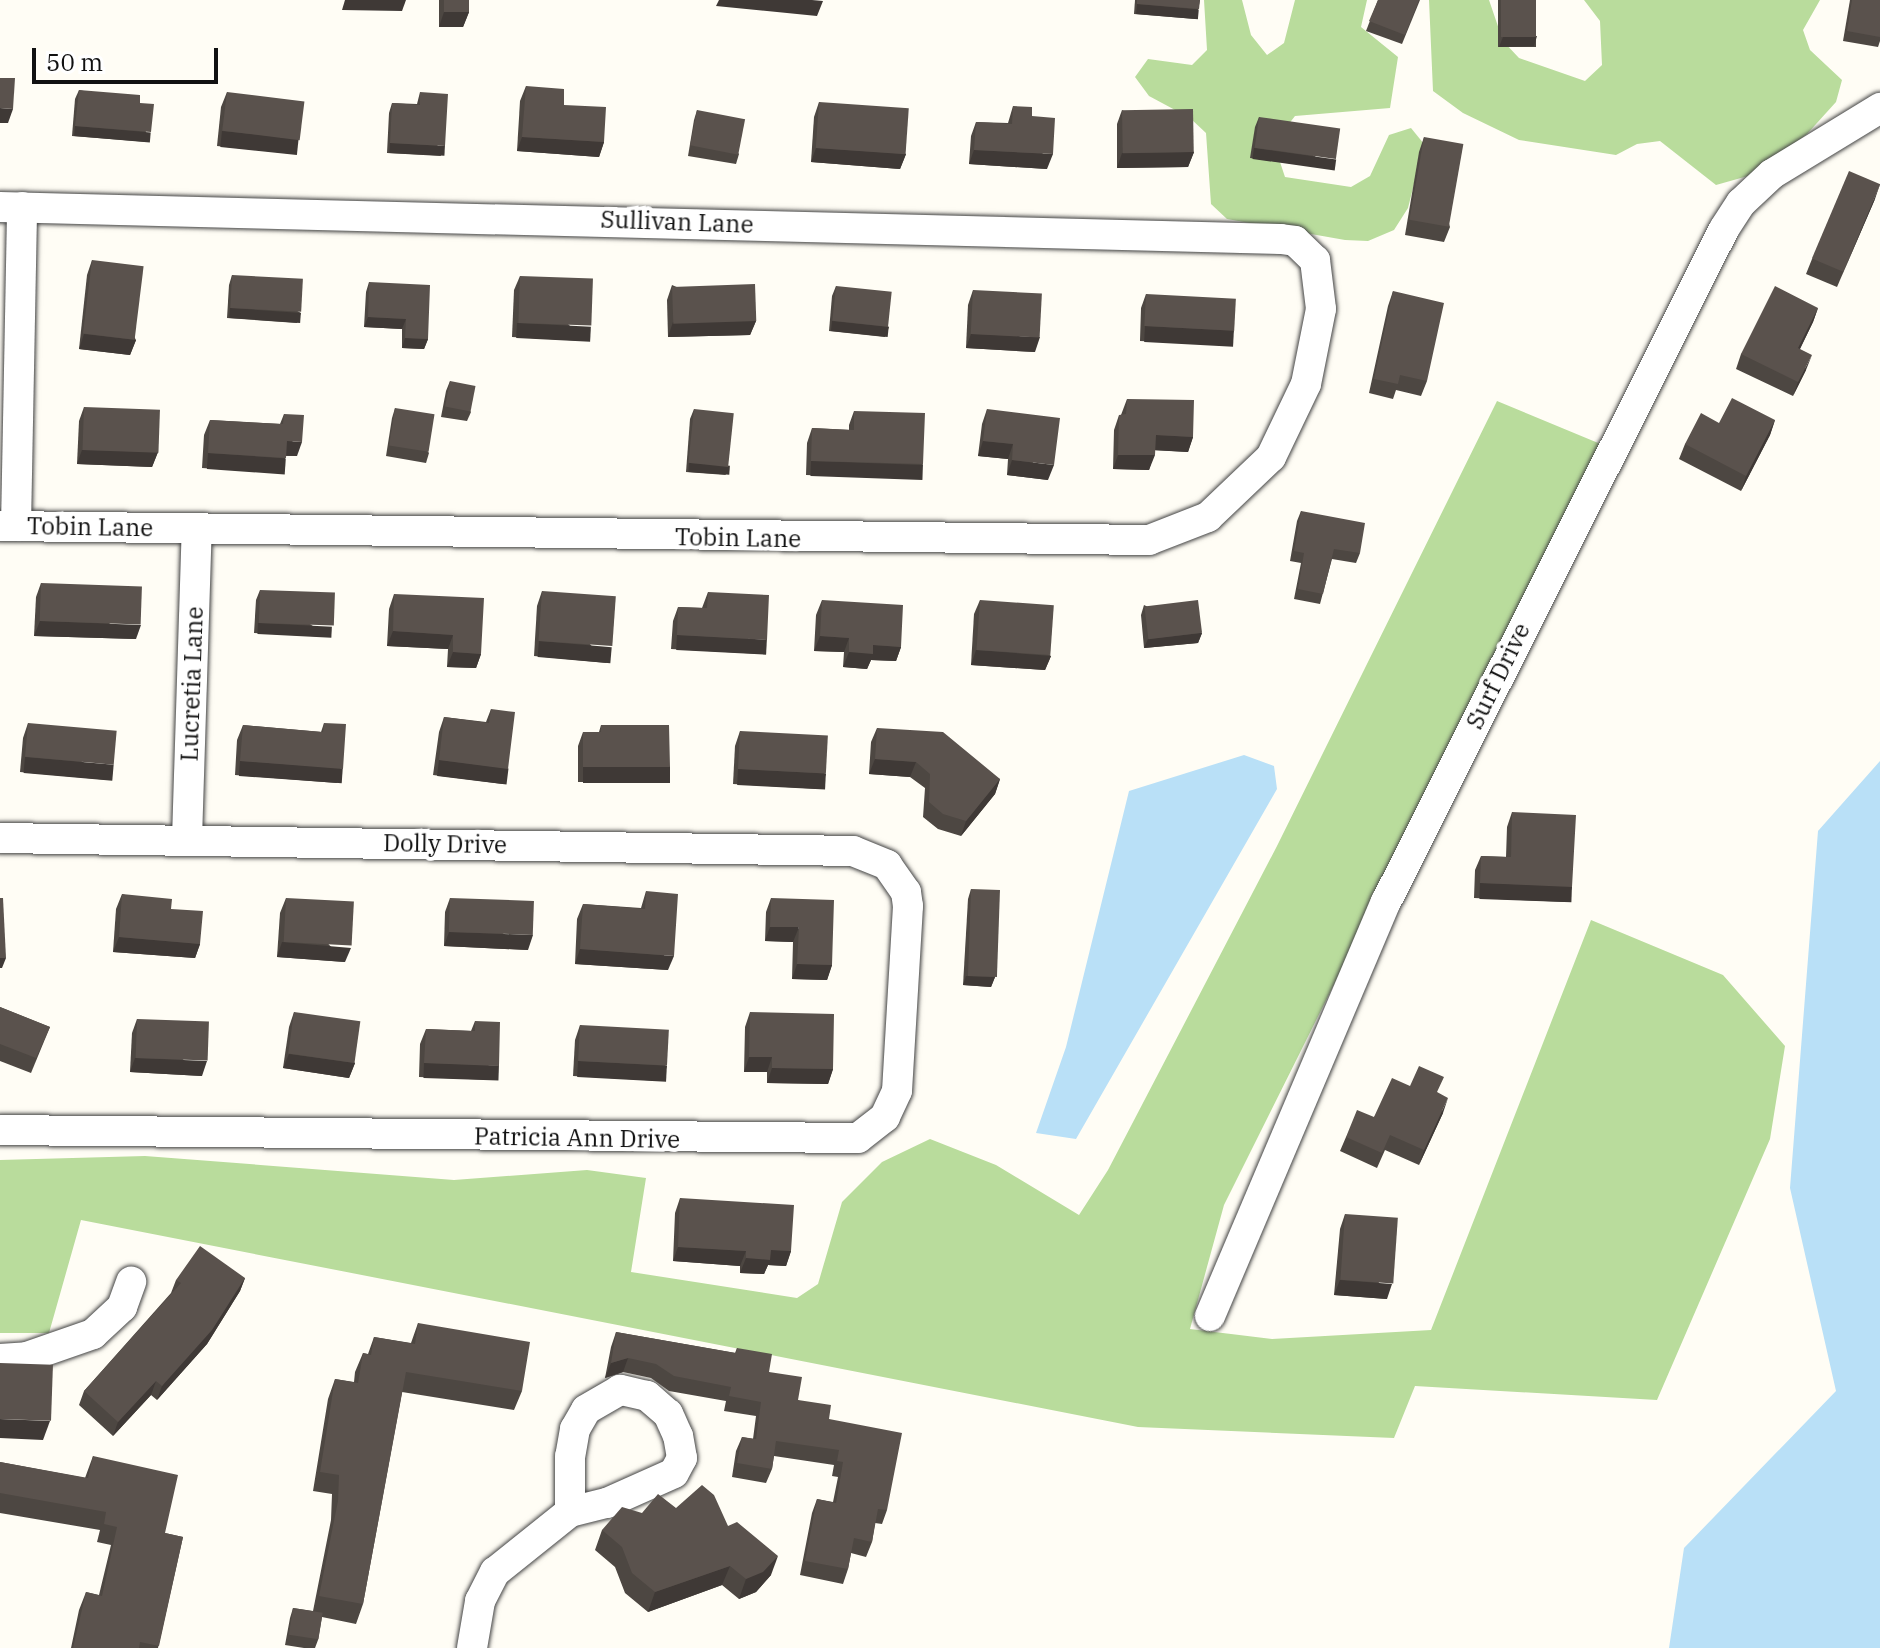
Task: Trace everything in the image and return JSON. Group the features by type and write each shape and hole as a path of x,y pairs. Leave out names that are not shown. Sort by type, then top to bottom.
{"street":[{"name":"Surf Drive","path":"1210,1316 1386,902 1724,229 1741,203 1772,174 1880,108"},
{"name":"Sullivan Lane","path":"11,207 1281,239 1295,241 1315,260 1320,290"},
{"path":"8,526 11,207"},
{"name":"Tobin Lane","path":"8,526 1149,540 1208,517 1271,457 1306,384 1321,309 1320,290"},
{"name":"Lucretia Lane","path":"187,839 197,529"},
{"name":"Dolly Drive","path":"0,838 853,851 887,865"},
{"name":"Patricia Ann Drive","path":"0,1130 858,1138 885,1117 902,1062 908,906 906,892 887,865"},
{"path":"0,1359 27,1357 93,1334 122,1307 131,1282"},
{"path":"472,1648 486,1584 570,1512"}],"green space":[{"path":"1204,0 1242,0 1251,35 1267,55 1284,43 1295,0 1367,0 1361,27 1398,57 1390,108 1295,116 1281,134 1278,156 1285,177 1351,187 1370,176 1389,135 1411,128 1424,144 1408,208 1394,230 1368,241 1345,240 1227,219 1211,204 1206,133 1190,118 1149,96 1135,77 1148,59 1192,65 1207,50"},
{"path":"1429,0 1489,0 1503,41 1519,58 1585,81 1602,65 1600,21 1584,0 1820,0 1803,30 1810,50 1842,80 1836,102 1807,134 1755,174 1716,185 1660,141 1637,144 1616,155 1519,140 1463,113 1433,91"},
{"path":"1497,401 1603,445 1224,1205 1190,1329 1272,1339 1431,1330 1591,920 1723,975 1785,1046 1770,1139 1657,1400 1415,1386 1394,1438 1138,1427 81,1220 49,1333 0,1333 0,1160 145,1156 454,1180 587,1170 646,1178 631,1272 797,1298 818,1284 842,1202 882,1162 930,1139 996,1165 1079,1215 1108,1170 1277,846"}],"water":[{"path":"1244,755 1274,766 1277,789 1076,1139 1036,1133 1066,1047 1129,791"},
{"path":"1880,761 1880,1648 1669,1648 1684,1548 1836,1391 1790,1188 1818,831"}],"building":[{"path":"444,0 469,0 469,12 444,12"},
{"path":"1137,0 1200,0 1199,9 1137,4"},
{"path":"1378,0 1419,0 1405,35 1369,21"},
{"path":"1501,0 1536,0 1536,37 1501,37"},
{"path":"1852,0 1880,0 1880,37 1847,31"},
{"path":"0,78 15,78 13,109 0,108"},
{"path":"526,86 564,89 564,105 606,107 604,142 522,137"},
{"path":"79,90 140,95 140,103 154,104 151,132 75,126"},
{"path":"227,92 304,102 300,140 222,131"},
{"path":"420,92 448,94 445,146 390,143 392,103 420,105"},
{"path":"819,102 909,108 906,154 816,148"},
{"path":"1013,106 1032,107 1032,116 1055,118 1053,154 974,150 976,122 1012,124"},
{"path":"1193,109 1194,152 1123,153 1122,110"},
{"path":"697,110 745,119 738,155 690,145"},
{"path":"1259,117 1340,128 1336,159 1255,148"},
{"path":"1424,137 1463,144 1449,227 1409,220"},
{"path":"1849,171 1880,185 1843,272 1812,258"},
{"path":"92,260 144,266 135,340 83,333"},
{"path":"232,275 303,279 301,312 230,308"},
{"path":"520,276 593,279 591,326 518,323"},
{"path":"369,282 430,285 428,339 405,338 406,319 368,317"},
{"path":"755,284 756,321 673,324 672,287"},
{"path":"836,286 892,292 888,327 832,321"},
{"path":"1775,286 1818,308 1798,348 1812,355 1798,382 1741,354"},
{"path":"973,290 1042,294 1040,338 971,334"},
{"path":"1393,291 1444,303 1427,381 1400,375 1398,384 1374,379"},
{"path":"1146,294 1236,299 1234,331 1144,326"},
{"path":"450,381 476,386 471,411 445,407"},
{"path":"1732,398 1775,420 1746,476 1685,444 1701,413 1719,423"},
{"path":"1127,399 1194,400 1193,437 1156,435 1155,455 1118,455 1119,415 1126,414"},
{"path":"84,407 160,410 158,453 82,450"},
{"path":"395,408 435,414 429,452 389,446"},
{"path":"694,409 734,413 728,467 688,463"},
{"path":"987,409 1060,418 1054,465 1012,460 1013,444 983,441"},
{"path":"854,411 925,413 923,464 811,461 812,428 854,430"},
{"path":"284,414 304,415 302,442 287,441 286,458 208,453 210,420 283,424"},
{"path":"1301,511 1365,523 1360,553 1334,549 1323,594 1298,589 1304,553 1294,551"},
{"path":"41,583 142,587 141,625 40,621"},
{"path":"260,590 335,593 334,626 259,623"},
{"path":"542,591 616,596 612,646 539,641"},
{"path":"708,592 769,595 767,640 677,635 678,607 707,608"},
{"path":"394,594 484,598 481,654 453,652 453,635 393,631"},
{"path":"822,600 903,605 901,647 873,645 873,654 849,652 849,638 820,636"},
{"path":"980,600 1054,605 1050,655 977,650"},
{"path":"1198,600 1202,633 1148,639 1144,607"},
{"path":"491,709 515,712 508,769 439,760 444,717 489,723"},
{"path":"28,723 117,731 114,765 25,757"},
{"path":"324,723 346,724 343,769 240,761 243,725 323,732"},
{"path":"601,725 669,725 670,767 583,767 583,732 601,732"},
{"path":"877,728 943,732 1000,779 966,821 943,814 929,802 930,774 916,762 875,759"},
{"path":"740,731 828,736 826,774 738,769"},
{"path":"1512,812 1576,815 1572,887 1480,883 1481,856 1511,857"},
{"path":"971,889 1000,890 997,977 968,976"},
{"path":"646,891 678,894 674,956 580,949 583,904 645,909"},
{"path":"122,894 172,899 171,909 203,911 200,944 119,937"},
{"path":"0,898 3,898 6,958 0,958"},
{"path":"286,898 354,902 352,945 284,942"},
{"path":"450,898 534,901 533,935 449,932"},
{"path":"771,898 834,900 832,965 797,964 799,927 770,927"},
{"path":"0,1007 50,1027 36,1058 0,1044"},
{"path":"294,1012 360,1021 355,1063 288,1054"},
{"path":"750,1012 834,1014 833,1069 772,1068 772,1057 749,1057"},
{"path":"137,1019 209,1022 208,1060 136,1058"},
{"path":"475,1021 500,1022 499,1066 424,1063 426,1029 475,1031"},
{"path":"580,1025 669,1030 667,1066 578,1061"},
{"path":"1419,1066 1444,1077 1437,1092 1448,1098 1424,1150 1390,1135 1382,1153 1346,1137 1357,1110 1374,1117 1392,1078 1410,1086"},
{"path":"680,1198 794,1205 791,1251 771,1250 770,1260 746,1258 746,1251 678,1247"},
{"path":"1345,1214 1398,1218 1393,1284 1340,1280"},
{"path":"200,1246 245,1278 212,1330 162,1386 156,1381 118,1422 84,1391 181,1283 176,1280"},
{"path":"418,1323 530,1342 522,1391 406,1372 363,1604 319,1596 338,1501 339,1475 320,1472 335,1379 358,1383 363,1353 371,1355 374,1337 415,1344"},
{"path":"616,1332 736,1353 737,1348 772,1354 769,1372 802,1377 798,1400 831,1405 829,1419 902,1433 887,1510 878,1509 872,1542 854,1538 848,1569 805,1561 817,1499 836,1503 843,1462 837,1461 839,1450 776,1441 772,1469 737,1463 742,1437 756,1439 761,1402 729,1396 731,1387 674,1376 656,1364 628,1358 611,1363"},
{"path":"0,1363 53,1365 51,1421 0,1419"},
{"path":"93,1456 178,1475 165,1533 183,1537 159,1646 140,1642 139,1648 73,1648 86,1592 102,1596 117,1527 104,1524 106,1512 0,1493 0,1462 88,1478"},
{"path":"702,1485 714,1495 728,1526 737,1522 778,1556 763,1572 746,1579 730,1566 655,1592 632,1573 622,1547 602,1530 622,1507 642,1513 658,1494 676,1508"},
{"path":"293,1608 323,1613 318,1639 289,1635"}]}
